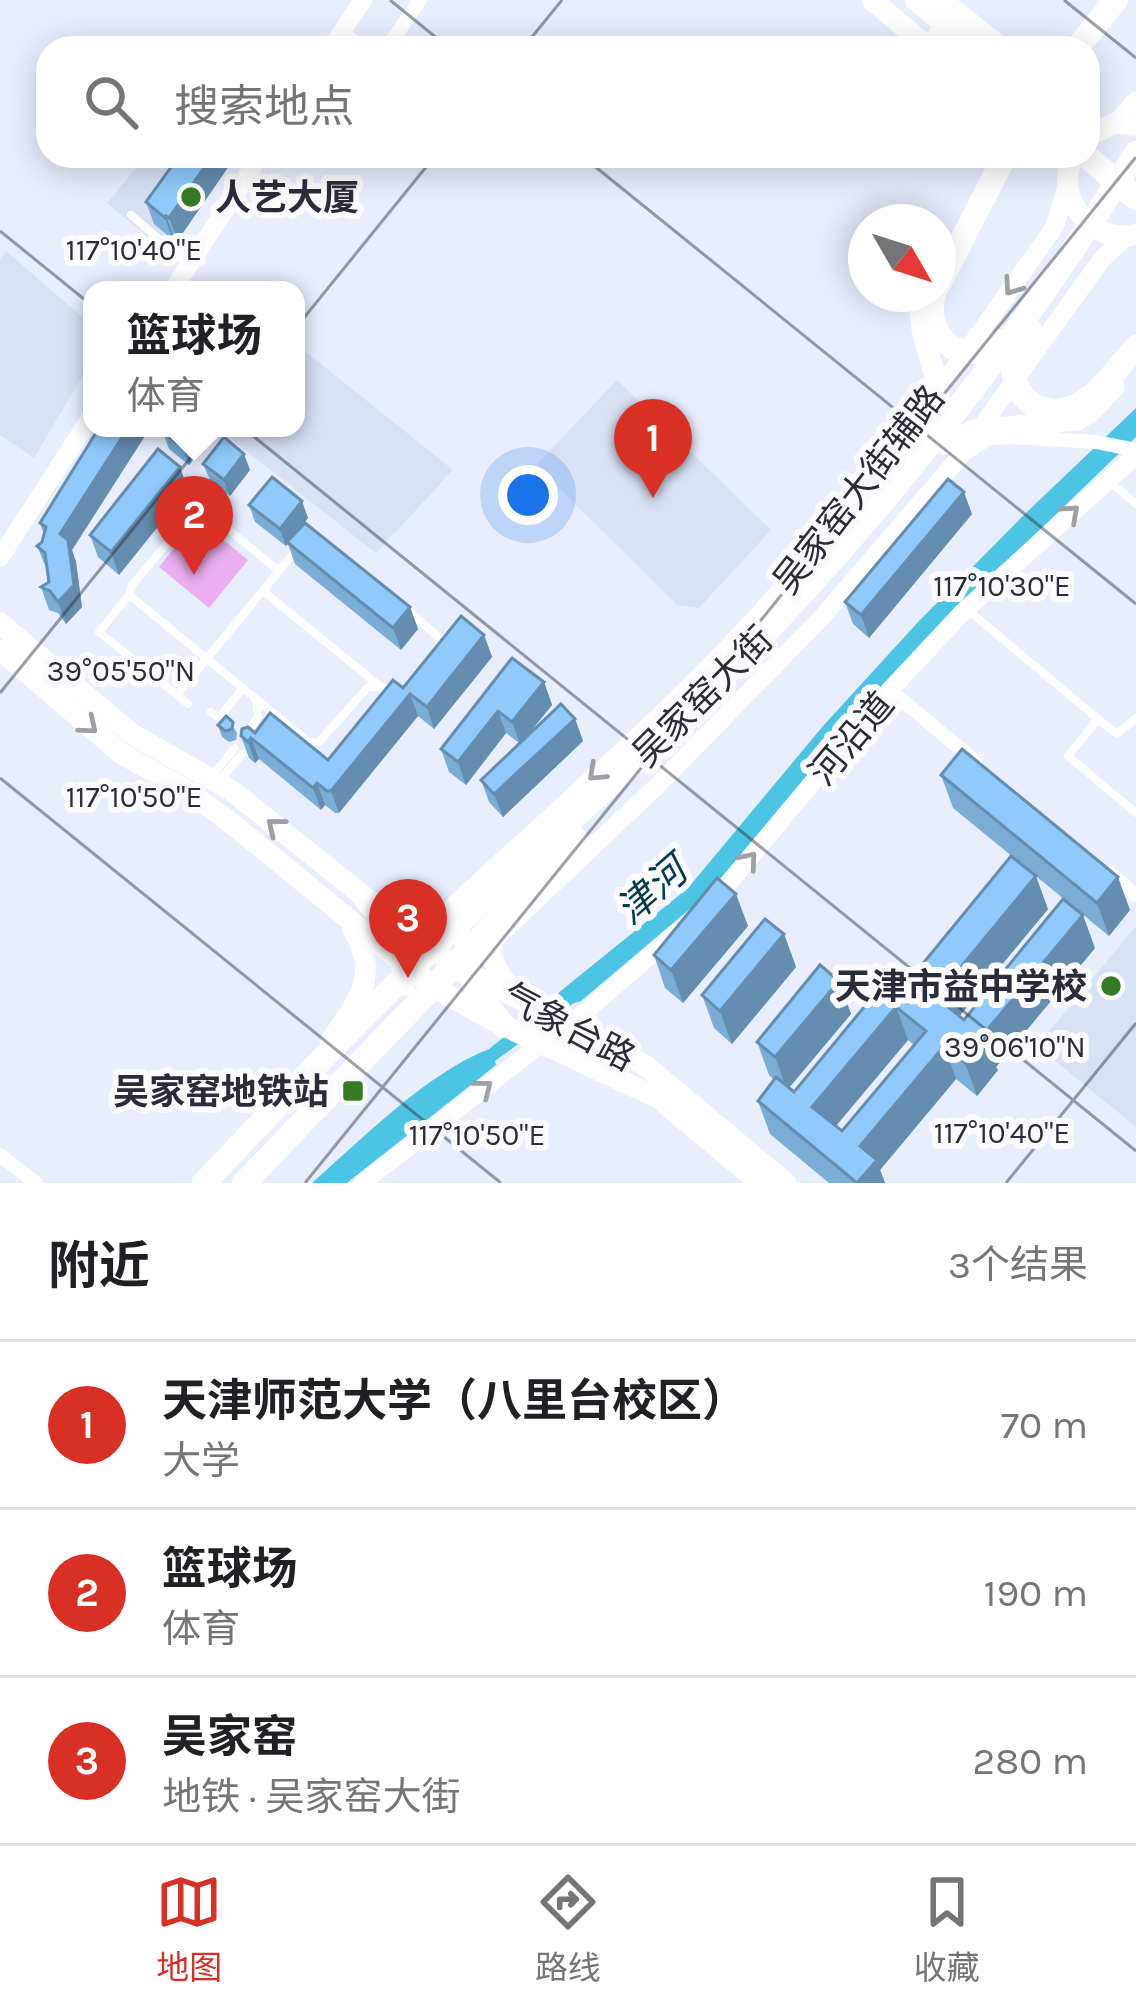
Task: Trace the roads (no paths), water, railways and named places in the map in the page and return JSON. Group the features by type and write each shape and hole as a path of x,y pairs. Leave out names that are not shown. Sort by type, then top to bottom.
{"highway":[{"path":"896,0 934,36"},
{"path":"917,0 962,36"},
{"path":"1087,36 1116,0"},
{"name":"吴家窑大街","path":"244,1183 433,985 548,843 620,786 785,632 895,508 943,450 1136,153"},
{"path":"1100,155 1136,180"},
{"path":"1100,160 1136,198"},
{"path":"956,251 999,168"},
{"name":"吴家窑大街","path":"1024,328 1136,180"},
{"path":"932,312 939,335 961,351 985,352 1024,328"},
{"path":"1024,328 1014,376 1022,396 1046,410 1065,410 1086,400 1136,347"},
{"name":"吴家窑大街","path":"204,1183 406,970 457,954 511,906 620,786"},
{"path":"366,900 394,937 406,970 394,1013 379,1041"},
{"path":"457,954 504,1026"}],"main road":[{"path":"872,0 930,36"},
{"path":"941,0 987,36"},
{"path":"1076,36 1104,0"},
{"path":"956,227 988,168"},
{"path":"1061,168 1079,214 1093,227 1132,237"},
{"path":"1067,185 1075,168"},
{"path":"921,312 937,378 943,450 974,430 1077,420 1091,412 1136,362"},
{"name":"气象台路","path":"0,623 133,735 214,779 366,900 457,954 522,1000 646,1066 786,1183"},
{"name":"气象台路","path":"0,650 122,754 212,809 406,970 504,1026 658,1098 760,1183"},
{"path":"342,915 497,971 522,1000"},
{"path":"314,1067 366,979 363,946 342,915"}],"street":[{"path":"339,36 363,0"},
{"path":"395,36 420,0"},
{"path":"1125,124 1136,100"},
{"path":"179,281 251,168"},
{"name":"吴家窑大街辅路","path":"457,954 454,904 702,674 837,525 1055,226 1067,185"},
{"path":"1055,226 1102,259"},
{"name":"吴家窑大街辅路","path":"457,954 764,679 823,616 943,450 1102,259 1132,237"},
{"path":"0,558 83,430"},
{"path":"943,450 1012,436 1096,442 1136,452"},
{"name":"河沿道","path":"703,911 890,690 966,609 1136,452"},
{"path":"890,690 996,778"},
{"path":"1101,866 1136,895"},
{"path":"566,1022 686,925"},
{"path":"362,1183 538,1043"},
{"path":"0,1155 36,1183"}],"lane":[{"path":"131,215 189,265"},
{"path":"1108,480 1136,504"},
{"path":"188,704 99,632 196,509 206,511 279,571"},
{"path":"177,695 306,538"},
{"path":"263,591 382,688"},
{"path":"129,595 310,743 319,742 368,687 402,688"},
{"path":"401,604 440,639 437,652"},
{"path":"966,609 1117,734 1136,718"},
{"path":"211,712 219,718 242,688"},
{"path":"255,699 259,710 248,740 268,724 285,723"},
{"path":"1097,719 1067,756 1136,812"},
{"path":"214,779 238,751"}],"water":[{"path":"1136,408 1136,437 933,633 718,885 581,1001 495,1061 496,1065 347,1183 312,1183 419,1090 489,1049 688,888 823,726 919,621"}],"place":[{"name":"人艺大厦","path":"191,197"},
{"name":"天津师范大学（八里台校区）","path":"653,498"},
{"name":"篮球场","path":"194,575"},
{"name":"吴家窑","path":"408,978"},
{"name":"天津市益中学校","path":"1111,986"},
{"name":"吴家窑地铁站","path":"353,1091"}],"water label":[{"name":"津河","path":"651,890"}]}
